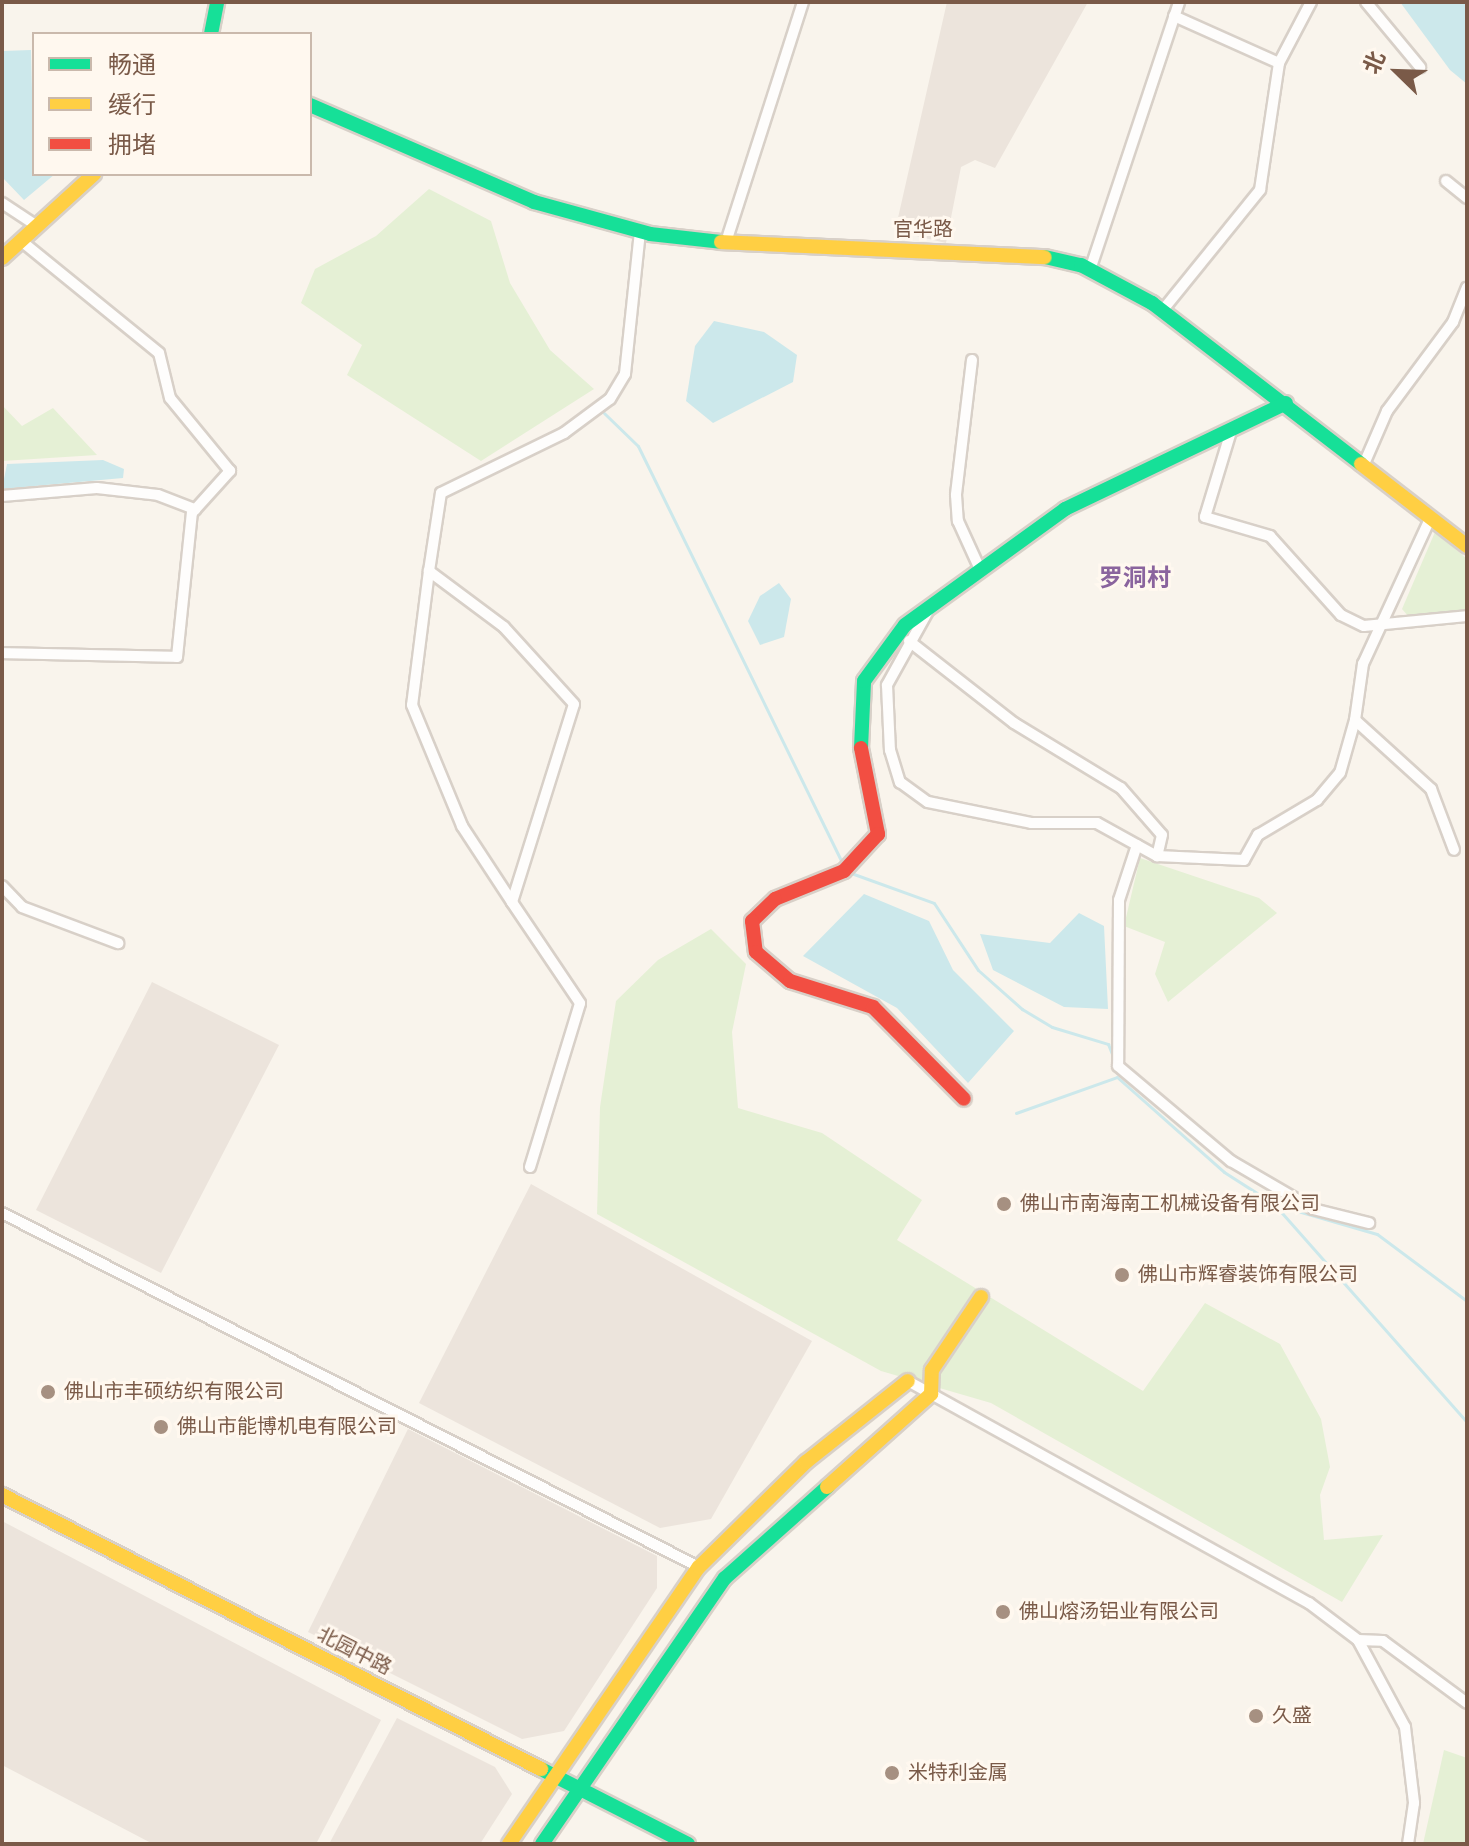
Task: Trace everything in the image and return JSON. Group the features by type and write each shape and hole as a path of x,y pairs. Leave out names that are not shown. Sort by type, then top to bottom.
{"street":[{"path":"212,32 217,2"},
{"path":"726,242 803,2"},
{"path":"1090,270 1179,2"},
{"path":"1162,311 1260,190 1279,63 1311,2"},
{"path":"1366,2 1420,67"},
{"path":"1174,16 1279,63"},
{"name":"官华路","path":"312,106 534,202 640,231 794,250 1021,251 1090,270 1162,311 1286,403 1467,546"},
{"path":"2,258 92,176"},
{"path":"1446,181 1467,198"},
{"path":"2,203 37,226"},
{"path":"530,1167 580,1003 462,826 412,705 441,493 564,433 610,399 625,374 640,231"},
{"path":"2,653 177,657 195,509 230,471 170,398 159,353 21,241"},
{"path":"1364,464 1387,411 1453,322 1467,288"},
{"path":"972,360 956,495 958,521 979,567"},
{"path":"964,1099 873,1007 790,981 756,952 752,921 775,899 846,869 878,834 880,816 859,739 864,681 905,625 979,567 1065,509 1286,403"},
{"path":"1232,428 1205,517 1270,536 1341,615 1364,626 1467,616"},
{"path":"2,496 97,488 158,495 195,509"},
{"path":"932,604 887,685 890,750 900,782 928,802 1031,823 1097,823 1157,856 1244,860 1258,835 1317,800 1340,773 1355,720 1363,664 1431,517"},
{"path":"429,571 504,627 574,704 512,902"},
{"path":"909,641 1014,723 1121,788 1162,835 1157,856"},
{"path":"1355,720 1431,789 1454,850"},
{"path":"1137,845 1119,900 1118,1066 1231,1161 1313,1209 1369,1223"},
{"path":"2,886 22,907 118,943"},
{"path":"2,1213 699,1567"},
{"path":"542,1844 725,1578 931,1394 932,1370 981,1297"},
{"path":"509,1844 699,1567 806,1462 908,1381 1309,1603 1358,1640 1405,1727 1414,1803 1408,1844"},
{"name":"北园中路","path":"2,1495 553,1780"},
{"name":"北园中路","path":"2,1505 577,1792 688,1844"},
{"path":"1358,1640 1383,1641 1467,1703"},
{"name":"北园中路","path":"577,1792 668,1844"}],"shaded area":[{"path":"947,2 1088,2 995,168 975,160 961,167 946,243 895,231"},
{"path":"152,982 279,1045 161,1273 36,1210"},
{"path":"531,1184 812,1341 711,1519 660,1528 419,1403"},
{"path":"408,1429 657,1556 657,1588 564,1731 522,1739 308,1632"},
{"path":"2,1521 381,1720 316,1844 153,1844 2,1765"},
{"path":"397,1718 495,1767 512,1794 480,1844 329,1844"}],"green space":[{"path":"429,189 491,221 510,283 550,350 594,389 481,461 347,375 362,345 301,303 315,269 376,236"},
{"path":"2,405 22,426 53,408 97,455 2,461"},
{"path":"1435,532 1467,559 1467,611 1409,617 1402,609"},
{"path":"1140,858 1259,898 1277,913 1168,1002 1155,974 1165,942 1124,926"},
{"path":"711,929 746,964 732,1032 738,1108 822,1133 922,1200 897,1240 1143,1391 1205,1303 1280,1344 1321,1419 1330,1467 1320,1495 1324,1540 1383,1535 1342,1602 991,1403 881,1371 597,1214 600,1107 616,1001 658,960"},
{"path":"1444,1750 1467,1758 1467,1844 1423,1844"}],"water":[{"path":"1400,2 1467,2 1467,84 1450,70"},
{"path":"31,50 32,176 53,176 24,200 2,177 2,51"},
{"path":"714,321 764,332 797,355 793,382 713,423 686,401 695,346"},
{"path":"103,460 124,469 123,478 2,489 7,464"},
{"path":"779,583 791,599 784,637 760,645 748,621 760,596"},
{"path":"864,894 929,921 953,970 1014,1031 968,1083 897,1008 803,956"},
{"path":"1079,913 1104,926 1108,1009 1064,1007 993,970 980,934 1050,943"}],"waterway":[{"path":"604,413 638,446 843,865"},
{"path":"851,873 934,903 978,970 1022,1009 1052,1027 1108,1044 1112,1054"},
{"path":"1016,1113 1117,1077 1224,1172 1274,1204 1467,1422"},
{"path":"1277,1205 1377,1234 1467,1301"}],"traffic: fast":[{"path":"211,32 217,2"},
{"path":"312,106 534,202 650,234 721,242"},
{"path":"1045,257 1081,265 1152,303 1361,464"},
{"path":"861,748 864,681 905,625 1065,509 1286,403"},
{"path":"542,1844 725,1578 827,1487"},
{"path":"541,1769 688,1844"}],"traffic: slow":[{"path":"2,258 92,176"},
{"path":"721,242 1045,257"},
{"path":"1361,464 1467,546"},
{"path":"827,1487 931,1394 932,1370 981,1297"},
{"path":"509,1844 699,1567 806,1462 908,1381"},
{"path":"2,1495 541,1769"}],"traffic: jam":[{"path":"861,748 878,834 844,871 775,899 752,921 756,952 790,981 873,1007 964,1099"}],"place":[{"name":"佛山市南海南工机械设备有限公司","path":"1004,1204"},
{"name":"佛山市辉睿装饰有限公司","path":"1122,1275"},
{"name":"佛山市丰硕纺织有限公司","path":"48,1392"},
{"name":"佛山市能博机电有限公司","path":"161,1427"},
{"name":"佛山熔汤铝业有限公司","path":"1003,1612"},
{"name":"久盛","path":"1256,1716"},
{"name":"米特利金属","path":"892,1773"}],"district":[{"name":"罗洞村","path":"1135,579"}]}
